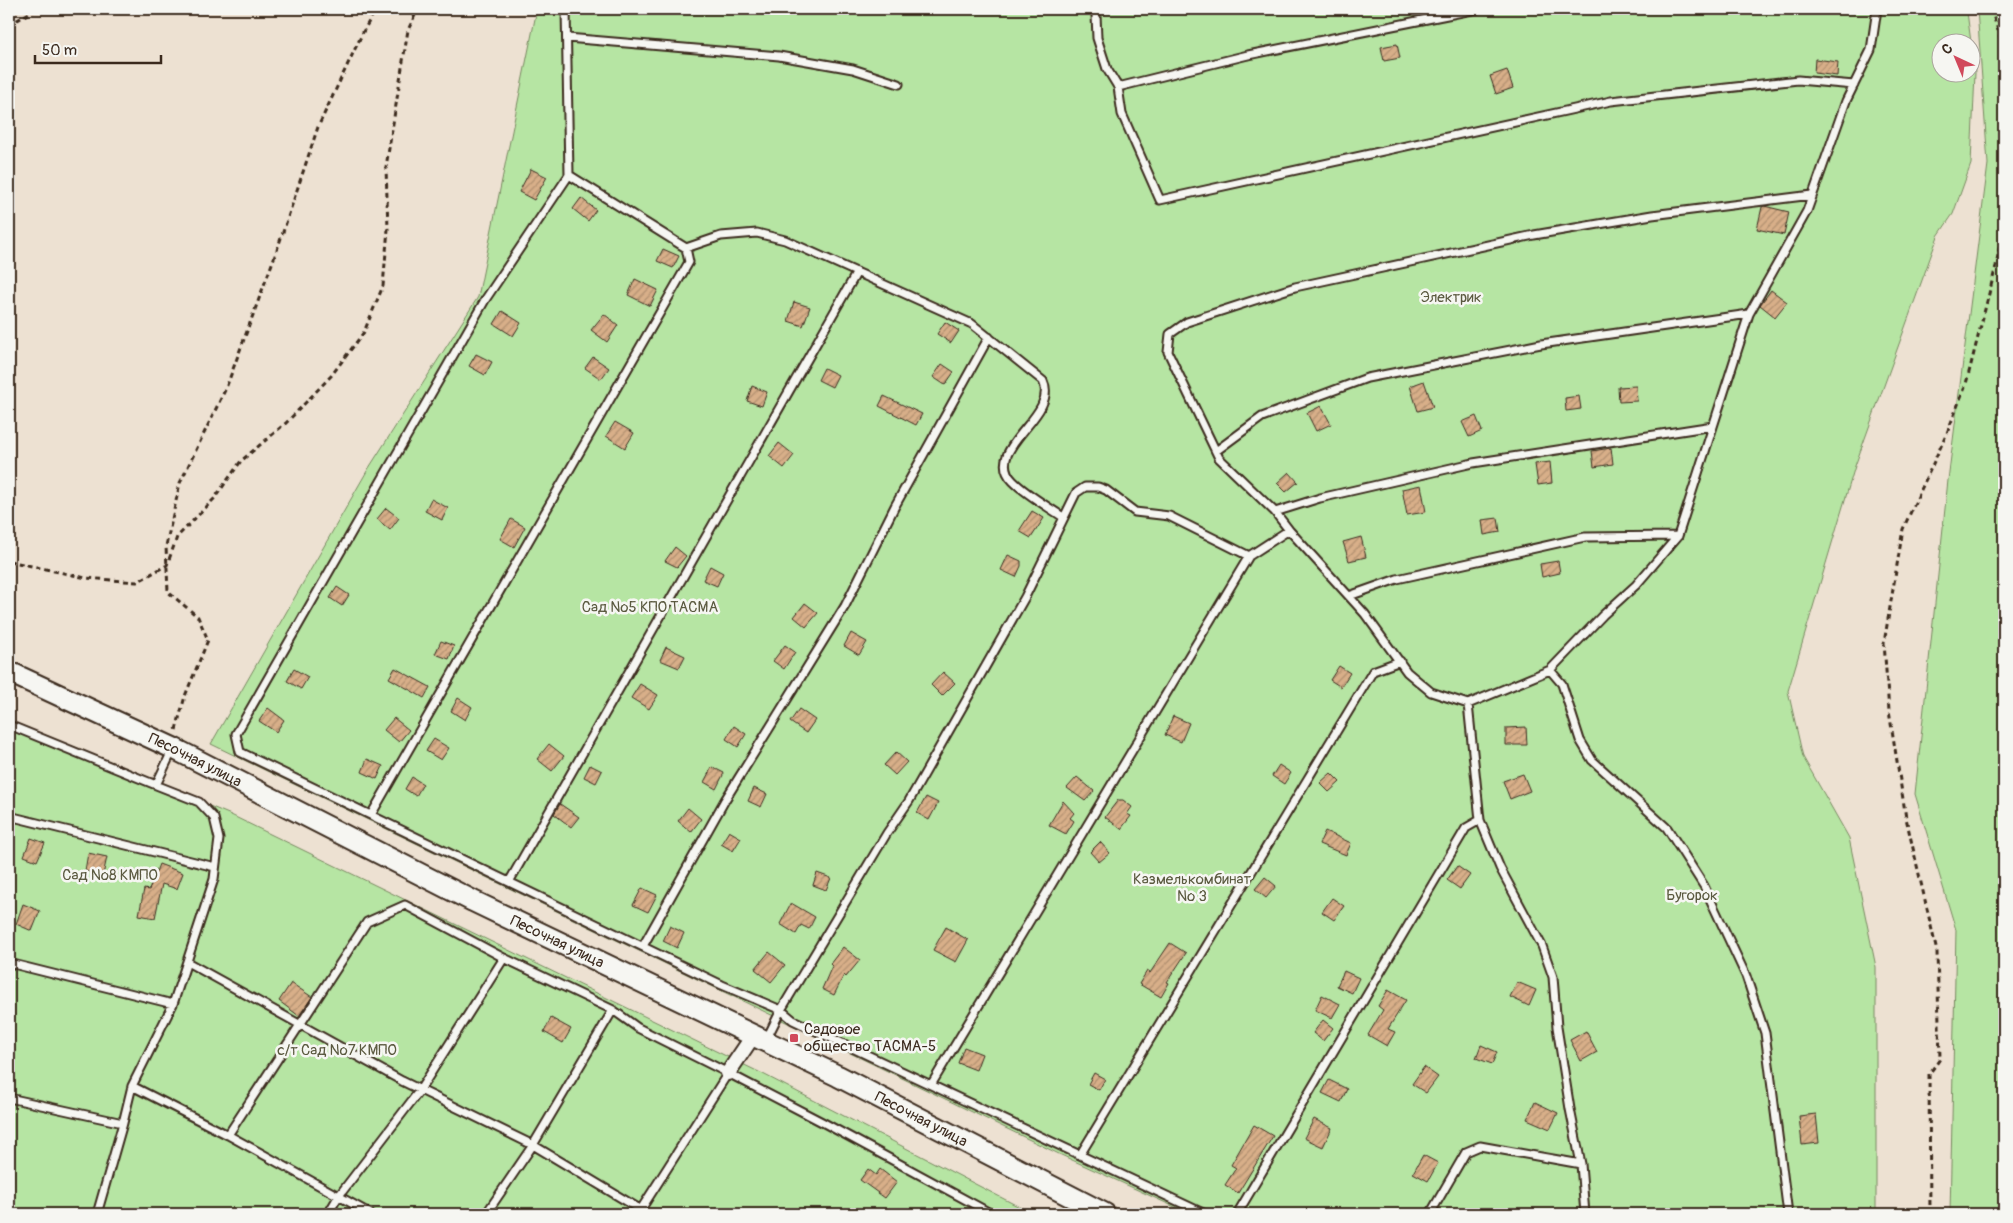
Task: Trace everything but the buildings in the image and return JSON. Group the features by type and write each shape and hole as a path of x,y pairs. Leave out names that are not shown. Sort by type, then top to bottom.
{"main road":[{"name":"Песочная улица","path":"9,672 173,748 473,901 838,1076 1105,1214"}],"street":[{"path":"728,1074 759,1039"}],"lane":[{"path":"566,9 569,175 485,300 236,734 240,752 722,985 781,1010 793,1020 1205,1214"},
{"path":"1098,9 1096,15 1097,38 1107,69 1118,87 1122,114 1160,200 1611,102 1798,80 1854,85"},
{"path":"1118,87 1248,55 1477,9"},
{"path":"1812,195 1652,216 1534,235 1295,287 1188,322 1170,334 1168,352 1219,458 1275,512 1288,530 1365,614 1407,672 1431,692 1468,704 1550,670 1603,615 1636,585 1678,536 1749,314 1806,211 1812,195 1846,101 1871,50 1877,9"},
{"path":"567,38 779,56 854,69 899,84"},
{"path":"372,815 689,262 686,248 569,175"},
{"path":"686,248 721,236 757,233 785,240 972,324 1043,382 1047,389 1045,402 1010,448 1005,460 1006,471 1012,481 1063,517"},
{"path":"509,882 857,272"},
{"path":"1216,451 1262,417 1367,378 1541,344 1749,314"},
{"path":"643,946 726,800 845,606 895,506 989,337"},
{"path":"1275,512 1320,498 1472,462 1713,426"},
{"path":"759,1039 781,1010 887,833 910,801 1025,597 1076,493 1085,487 1098,487 1106,490 1134,512 1169,516 1249,556"},
{"path":"931,1085 1249,556 1288,530"},
{"path":"1349,596 1397,579 1585,537 1678,536"},
{"path":"1080,1155 1373,671 1400,661"},
{"path":"1550,670 1562,684 1580,740 1592,760 1667,828 1704,886 1746,976 1765,1033 1788,1214"},
{"path":"1468,704 1480,820 1500,868 1542,946 1553,977 1563,1064 1582,1164 1585,1214"},
{"path":"9,725 199,802 214,818 219,839 214,879 187,962 173,1004 132,1086 124,1123 97,1214"},
{"path":"156,785 173,748"},
{"path":"9,816 215,867"},
{"path":"1237,1214 1466,828 1480,820"},
{"path":"228,1135 367,922 405,906 504,958 613,1010 638,1028 832,1127 992,1214"},
{"path":"328,1214 338,1197 420,1090 504,958"},
{"path":"187,962 420,1090 533,1145 639,1212 648,1214"},
{"path":"9,963 173,1004"},
{"path":"486,1214 533,1145 613,1010"},
{"path":"639,1212 728,1074"},
{"path":"132,1086 228,1135 370,1214"},
{"path":"9,1098 124,1123"},
{"path":"1430,1214 1466,1152 1480,1146 1582,1164"}],"path":[{"path":"9,25 36,9"},
{"path":"173,748 185,696 208,640 198,617 168,592 166,546 180,484 226,388 278,250 318,127 364,30 376,9"},
{"path":"9,562 86,578 137,582 167,565 177,537 214,499 241,462 286,423 331,376 364,332 383,286 388,229 386,167 408,30 418,9"},
{"path":"1991,9 2004,49"},
{"path":"1930,1214 1930,1074 1940,1059 1937,952 1906,818 1889,711 1884,643 1903,529 1948,433 1966,384 1996,266 2004,223"}],"green space":[{"path":"537,9 1965,9 1970,32 1930,32 1930,82 1975,82 1971,164 1953,214 1938,236 1855,466 1788,691 1803,757 1849,838 1876,967 1876,1214 1190,1214 1059,1154 211,744 367,471 478,297"},
{"path":"1977,9 2004,9 2004,1214 1950,1214 1956,930 1915,794 1948,480 1988,164"},
{"name":"с/т Сад №7 КМПО","path":"9,722 231,815 761,1073 1033,1214 9,1214"}],"place":[{"name":"Садовое общество ТАСМА-5","path":"794,1038"}],"park label":[{"name":"Электрик","path":"1451,297"},
{"name":"Сад №5 КПО ТАСМА","path":"650,607"},
{"name":"Сад №8 КМПО","path":"110,875"},
{"name":"Казмелькомбинат № 3","path":"1192,888"},
{"name":"Бугорок","path":"1692,895"}]}
